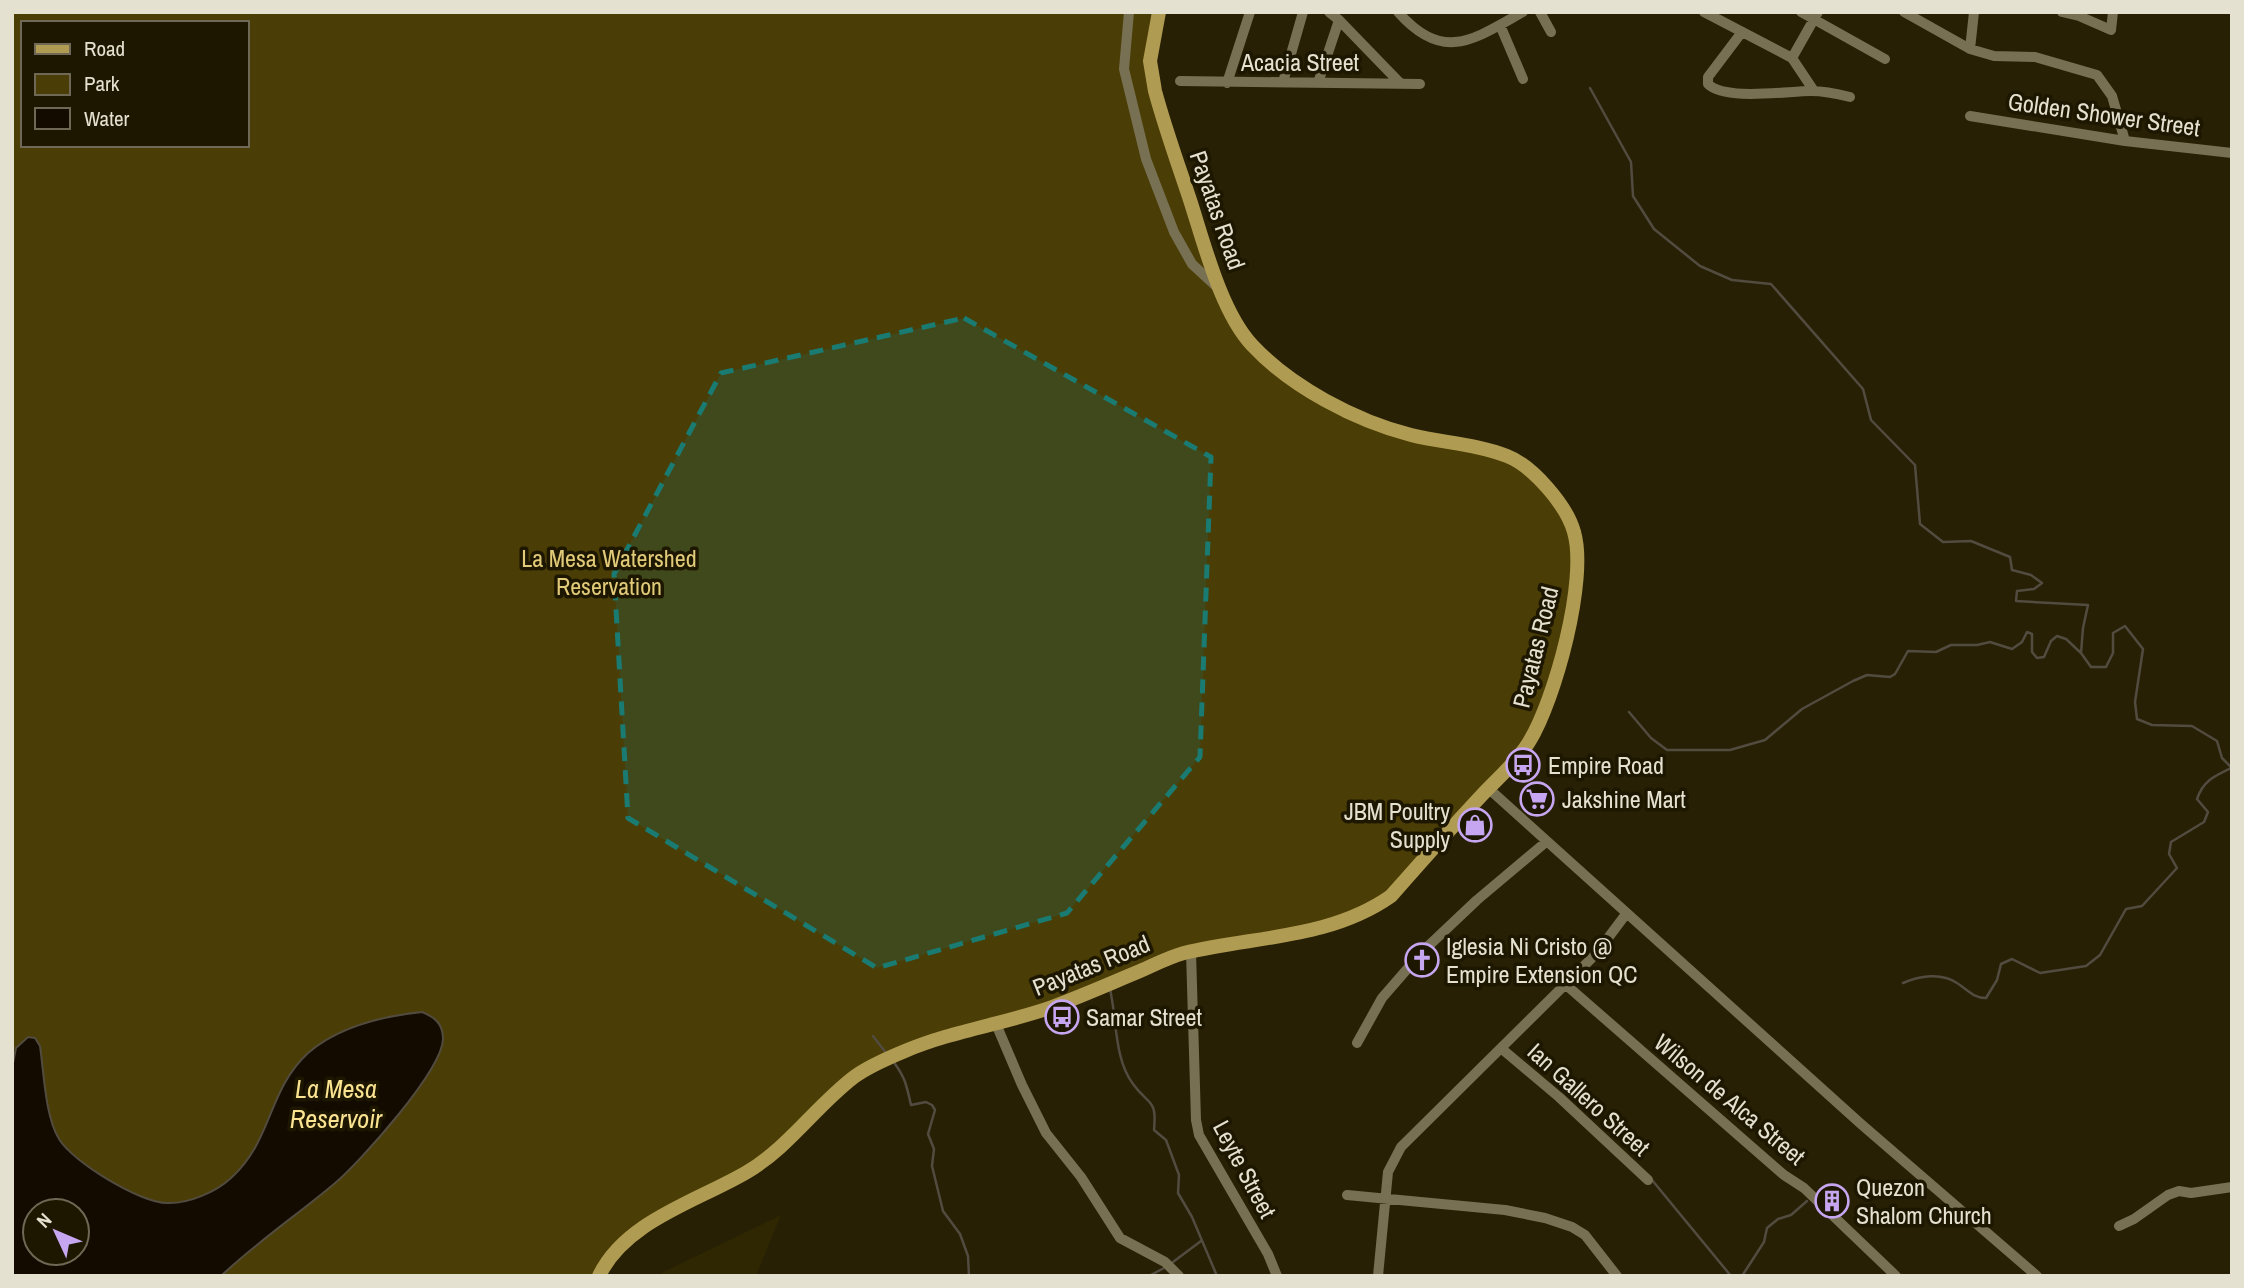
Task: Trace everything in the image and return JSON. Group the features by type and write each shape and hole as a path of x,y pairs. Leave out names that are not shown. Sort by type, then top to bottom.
{"main road":[{"name":"Payatas Road","path":"599,1276 608,1258 624,1240 759,1164 862,1072 929,1042 1054,1006 1175,956 1321,928 1374,909 1391,896 1529,742 1551,695 1569,627 1578,552 1574,531 1563,509 1538,478 1509,457 1380,425 1321,398 1252,345 1238,327 1222,292 1152,80 1150,61 1159,12"}],"street":[{"path":"1129,12 1124,69 1146,159 1180,243 1192,264 1222,292"},
{"path":"1227,83 1250,12"},
{"path":"1283,82 1303,12"},
{"path":"1329,12 1400,83"},
{"path":"1398,12 1413,30 1435,41 1454,44 1500,25 1523,12"},
{"path":"1540,12 1551,32"},
{"path":"1704,12 1792,58 1814,91"},
{"path":"1801,12 1816,16 1885,60"},
{"path":"1970,48 1974,12"},
{"path":"2062,12 2079,16 2111,30 2113,12"},
{"path":"1911,14 1970,48 1994,56 2035,57 2097,75 2112,96 2125,141"},
{"path":"1792,58 1816,16"},
{"path":"1318,83 1339,20"},
{"path":"1500,25 1523,79"},
{"path":"1742,32 1709,77 1708,84 1713,89 1720,92 1761,93 1814,91 1850,97"},
{"name":"Acacia Street","path":"1180,81 1420,84"},
{"name":"Golden Shower Street","path":"1970,116 2125,141 2232,153"},
{"path":"1488,788 1871,1132 2037,1276"},
{"path":"1357,1044 1381,998 1422,952 1477,900 1546,842"},
{"path":"1377,1276 1388,1171 1401,1147 1596,954 1626,914"},
{"name":"Leyte Street","path":"1191,952 1196,1120 1199,1135 1268,1254 1277,1276"},
{"name":"Wilson de Alca Street","path":"1565,984 1784,1175 1804,1188 1896,1276"},
{"path":"996,1024 1046,1133 1081,1177 1120,1238 1165,1262 1179,1276"},
{"name":"Ian Gallero Street","path":"1502,1049 1559,1097 1648,1180"},
{"path":"2119,1226 2179,1191 2191,1193 2232,1187"},
{"path":"1347,1195 1505,1210 1554,1221 1585,1235 1617,1276"}],"highlighted area":[{"path":"964,318 1211,457 1200,757 1067,913 877,968 628,818 614,574 721,373"}],"shaded area":[{"path":"781,1215 756,1276 655,1276"}],"green space":[{"name":"La Mesa Watershed Reservation","path":"12,12 1159,12 1150,61 1231,317 1324,403 1492,453 1536,481 1568,525 1575,576 1546,699 1526,740 1374,909 1191,952 872,1067 782,1146 649,1224 599,1276 12,1276"}],"water":[{"name":"La Mesa Reservoir","path":"422,1012 440,1025 443,1039 439,1054 429,1072 380,1137 346,1173 221,1276 12,1276 12,1068 16,1048 28,1037 35,1038 40,1046 51,1119 59,1139 78,1159 108,1180 155,1201 175,1203 193,1199 218,1188 245,1163 263,1132 285,1083 308,1053 333,1036 377,1020"}],"waterway":[{"path":"1590,88 1631,162 1633,196 1654,229 1700,266 1732,280 1771,284 1863,389 1871,420 1915,465 1920,524 1943,542 1971,541 2010,557 2012,570 2031,575 2042,583 2034,589 2017,591 2016,601 2088,605 2081,653 2091,667 2106,667 2113,653 2113,633 2125,626 2143,649 2135,702 2137,719 2152,725 2192,726 2217,741 2222,758 2232,768"},
{"path":"1629,712 1651,738 1667,750 1730,750 1765,740 1802,709 1853,681 1867,675 1890,677 1895,674 1908,651 1936,652 1951,645 1990,642 2012,649 2022,642 2027,632 2032,634 2032,652 2037,658 2044,657 2051,641 2057,636 2066,639 2081,653"},
{"path":"1903,983 1916,978 1944,977 1974,995 1986,998 1997,980 2001,964 2012,959 2040,973 2086,966 2100,955 2126,909 2142,906 2177,868 2169,854 2171,842 2204,822 2208,812 2197,799 2199,793 2210,780 2231,768"},
{"path":"1110,989 1122,1063 1133,1084 1153,1107 1154,1130 1166,1140 1179,1175 1178,1193 1192,1217 1217,1276"},
{"path":"873,1036 886,1053"},
{"path":"893,1061 905,1082 911,1105 926,1102 935,1110 928,1134 934,1149 932,1166 943,1211 960,1234 968,1256 969,1276"},
{"path":"1652,1180 1731,1276"},
{"path":"1742,1276 1764,1242 1767,1228 1778,1219 1791,1215 1807,1201"},
{"path":"1173,1262 1201,1241"},
{"path":"1149,1276 1164,1268"}],"place":[{"name":"Empire Road","path":"1523,765"},
{"name":"Jakshine Mart","path":"1537,799"},
{"name":"JBM Poultry Supply","path":"1475,825"},
{"name":"Iglesia Ni Cristo @ Empire Extension QC","path":"1422,960"},
{"name":"Samar Street","path":"1062,1017"},
{"name":"Quezon Shalom Church","path":"1832,1201"}]}
